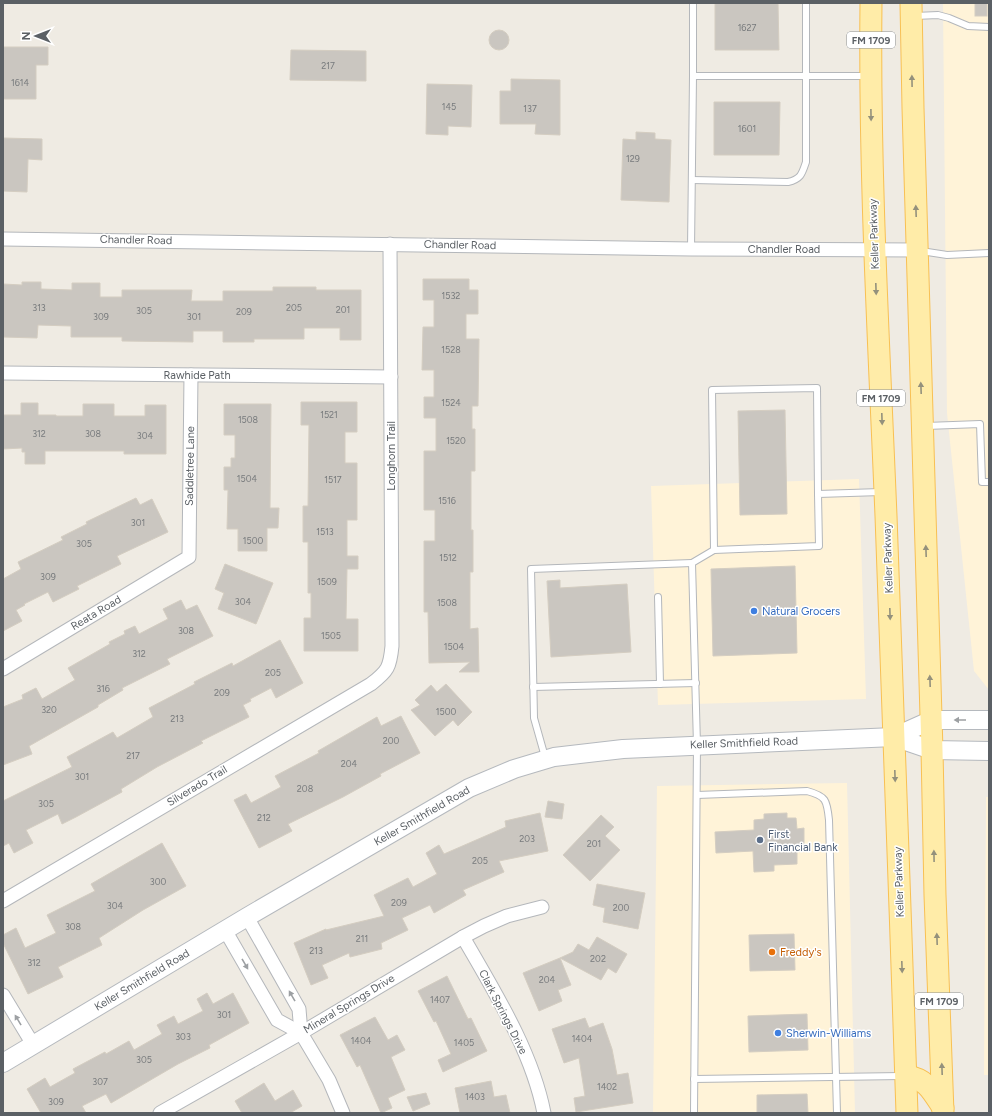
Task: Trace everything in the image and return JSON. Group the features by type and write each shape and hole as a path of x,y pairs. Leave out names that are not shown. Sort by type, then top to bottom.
{"main road":[{"name":"Keller Parkway","path":"871,3 870,76 875,250 907,1113"},
{"name":"FM 1709","path":"911,9 922,426 932,720 935,895 943,1111"},
{"path":"894,737 932,720 989,720"},
{"path":"894,737 932,750 989,751"},
{"name":"Keller Smithfield Road","path":"5,1059 34,1046 247,917 469,788 514,768 545,760 589,752 623,749 894,737"},
{"path":"906,1076 916,1077 930,1086 943,1111"}],"street":[{"name":"Chandler Road","path":"3,239 917,250"},
{"name":"Longhorn Trail","path":"388,668 392,646 390,244"},
{"name":"Rawhide Path","path":"3,372 391,377"},
{"name":"Saddletree Lane","path":"189,557 191,375"},
{"name":"Reata Road","path":"3,669 189,557"},
{"name":"Silverado Trail","path":"3,900 371,684 388,668"},
{"name":"Mineral Springs Drive","path":"160,1113 301,1033 463,937 507,916 542,907"},
{"path":"247,917 300,1009 301,1033 328,1080 343,1113"},
{"path":"226,930 278,1020 301,1033"},
{"name":"Clark Springs Drive","path":"463,937 504,1009 525,1052 542,1101 544,1113"},
{"path":"3,995 34,1046"}],"lane":[{"path":"691,248 693,3"},
{"path":"692,180 788,182 795,180 800,176 806,162 806,3"},
{"path":"911,9 949,18 968,26 989,27"},
{"path":"693,76 870,76"},
{"path":"917,250 947,255 989,253"},
{"path":"545,760 534,718 531,569 692,563 714,550 819,546 817,388 712,390 714,550"},
{"path":"922,426 980,424 982,482 989,482"},
{"path":"818,494 885,492"},
{"path":"692,563 697,745 694,1113"},
{"path":"658,597 660,684"},
{"path":"533,687 696,683"},
{"path":"697,795 807,791 820,794 828,805 837,1113"},
{"path":"694,1079 906,1076"}],"shaded area":[{"path":"943,3 989,3 989,690 974,671 947,413"},
{"path":"859,479 866,699 658,705 651,486"},
{"path":"847,783 855,1113 653,1113 657,786"},
{"path":"986,797 989,797 989,1075 984,1075"}],"building":[{"path":"715,3 778,3 779,50 715,50"},
{"path":"975,3 987,3 987,16 975,16"},
{"path":"499,30 506,33 509,40 506,47 499,50 492,47 489,40 492,33"},
{"path":"3,47 48,47 48,65 36,65 36,99 3,99"},
{"path":"291,50 366,51 366,81 290,80"},
{"path":"511,79 560,80 560,135 535,134 536,124 500,124 500,91 511,91"},
{"path":"427,84 472,85 471,127 448,126 448,135 426,134"},
{"path":"714,102 780,102 779,155 714,155"},
{"path":"636,132 655,133 655,139 671,140 669,202 621,200 623,139 636,140"},
{"path":"3,138 42,139 42,160 28,159 27,192 3,191"},
{"path":"423,279 469,279 469,290 478,290 478,314 466,314 466,339 479,339 478,406 472,406 472,429 475,429 475,471 471,471 473,572 470,572 470,629 478,628 479,672 459,672 470,662 429,663 428,612 424,612 424,541 435,541 435,510 424,510 424,451 436,451 436,418 424,418 424,397 434,397 434,370 422,370 423,327 434,327 434,300 423,300"},
{"path":"22,282 41,282 41,289 72,290 72,283 100,283 100,297 122,297 122,290 192,290 191,301 223,301 223,291 273,291 273,287 316,287 316,290 361,290 361,340 340,340 340,328 304,328 304,339 254,339 254,342 223,342 223,331 193,331 193,342 122,341 122,337 71,337 71,326 38,325 37,338 3,337 3,284 22,285"},
{"path":"301,402 357,402 357,432 345,432 345,463 357,463 357,520 347,520 347,556 358,556 358,569 347,569 346,619 358,619 358,651 304,651 304,618 311,618 311,593 308,593 308,542 303,542 303,506 308,506 309,425 301,425"},
{"path":"21,403 38,403 38,415 56,416 83,416 83,404 114,404 114,416 145,416 145,405 166,405 166,454 124,454 124,451 45,451 45,464 25,464 25,452 22,452 22,448 3,449 3,415 21,415"},
{"path":"224,404 271,404 270,508 279,508 278,528 267,528 267,551 238,551 238,529 227,529 228,490 224,490 224,467 231,467 231,458 235,458 235,435 224,435"},
{"path":"785,410 787,514 740,515 738,411"},
{"path":"136,498 140,505 152,499 168,532 117,556 121,564 77,586 79,589 53,602 48,592 24,604 25,605 16,610 22,621 3,631 3,579 21,569 18,562 63,540 61,537 87,524 86,522"},
{"path":"225,564 273,583 256,624 218,609 224,593 215,589"},
{"name":"Natural Grocers","path":"795,566 797,653 713,656 711,569"},
{"path":"560,580 560,588 627,584 631,652 551,657 547,581"},
{"path":"181,600 186,610 197,605 213,636 167,659 170,664 122,688 123,690 98,705 98,707 29,746 32,754 3,765 3,707 23,699 22,695 36,688 42,699 75,680 68,668 110,644 109,642 125,634 124,631 135,626 139,634 168,619 163,609"},
{"path":"280,640 303,683 276,698 271,688 250,699 251,701 243,705 249,717 201,741 203,743 157,767 121,789 122,792 76,817 62,824 58,814 26,830 33,843 14,853 9,843 3,846 3,801 72,767 67,757 113,732 117,738 153,717 149,708 195,684 194,682 232,663 233,666"},
{"path":"446,684 472,712 458,726 453,720 435,736 411,710 420,705 415,700 431,685 437,692"},
{"path":"401,716 420,753 380,774 381,776 343,797 288,824 292,831 259,848 234,800 246,794 251,803 281,787 275,776 319,753 318,751 377,717 381,726"},
{"path":"548,801 564,804 562,819 545,817"},
{"path":"540,813 548,851 499,861 504,872 463,890 466,895 434,913 430,905 402,918 408,930 381,943 382,949 350,957 349,953 322,965 328,978 311,985 294,943 326,929 384,916 374,895 408,878 413,887 437,874 426,853 439,845 444,854 506,827 505,821"},
{"name":"First Financial Bank","path":"787,813 787,818 796,818 797,829 804,828 804,848 797,848 797,864 774,865 774,871 754,872 753,851 716,853 715,832 754,830 754,820 764,819 764,814"},
{"path":"601,815 614,827 605,836 620,850 590,881 563,855"},
{"path":"162,843 186,886 143,910 99,938 102,945 58,967 63,977 28,994 3,943 3,935 16,928 25,948 56,933 47,915 95,891 91,884"},
{"path":"597,884 645,893 638,929 603,922 605,908 593,905"},
{"name":"Freddy's","path":"794,934 795,970 750,971 749,935"},
{"path":"597,937 627,954 616,973 608,968 601,980 560,958 573,952 578,944 589,950"},
{"path":"560,958 571,985 558,990 562,1001 539,1011 523,973"},
{"path":"447,976 468,1019 471,1018 487,1051 443,1072 438,1060 451,1054 436,1021 434,1022 418,991"},
{"path":"207,993 213,1004 233,993 249,1023 209,1045 210,1048 178,1064 111,1103 106,1094 82,1106 86,1113 41,1113 27,1089 45,1078 50,1087 75,1073 73,1069 105,1052 106,1054 129,1041 134,1050 162,1034 157,1025 174,1016 178,1024 203,1011 197,999"},
{"name":"Sherwin-Williams","path":"807,1014 808,1050 749,1052 748,1016"},
{"path":"375,1017 388,1040 397,1035 405,1050 391,1057 405,1090 388,1098 392,1108 381,1113 360,1065 357,1067 340,1035"},
{"path":"585,1018 589,1028 603,1023 612,1049 617,1075 628,1073 633,1103 576,1112 574,1098 585,1096 579,1058 564,1063 552,1029"},
{"path":"491,1081 494,1097 506,1095 510,1113 460,1113 455,1088"},
{"path":"264,1083 275,1101 293,1090 302,1106 290,1113 242,1113 235,1101"},
{"path":"426,1093 430,1104 413,1111 407,1097"},
{"path":"807,1094 808,1113 757,1113 757,1095"}],"place":[{"name":"Natural Grocers","path":"754,611"},
{"name":"First Financial Bank","path":"760,840"},
{"name":"Freddy's","path":"772,952"},
{"name":"Sherwin-Williams","path":"778,1033"}]}
